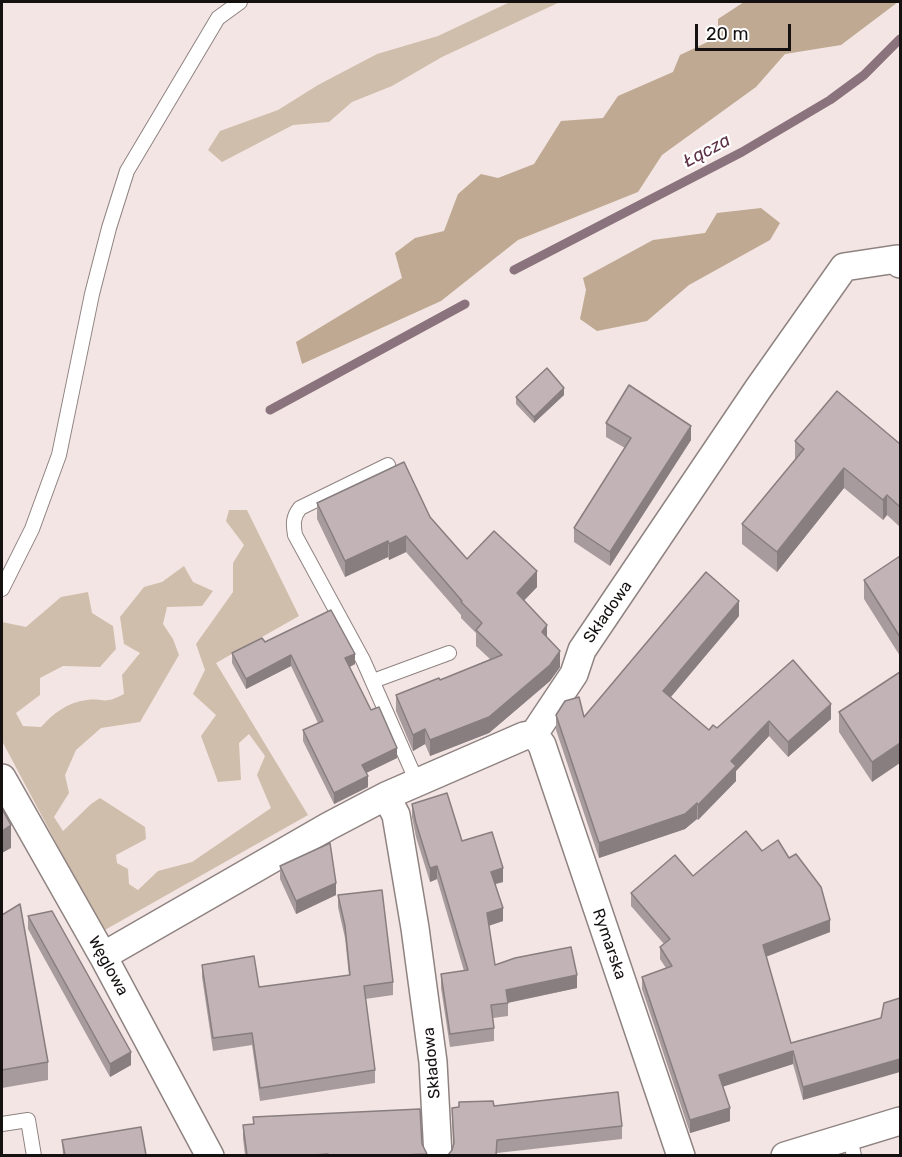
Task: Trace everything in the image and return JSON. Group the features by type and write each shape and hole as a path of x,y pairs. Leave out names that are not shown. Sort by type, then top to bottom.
{"street":[{"name":"Składowa","path":"534,734 574,675 582,650 844,267 897,259 900,264"},
{"path":"103,956 329,826 386,796 524,736 534,734"},
{"name":"Rymarska","path":"534,734 542,745 681,1155"},
{"name":"Węglowa","path":"2,778 103,956 210,1155"},
{"name":"Składowa","path":"386,796 396,815 415,928 434,1062 438,1155"},
{"path":"785,1155 852,1146 900,1121"}],"lane":[{"path":"2,589 32,529 59,455 93,294 109,228 127,171 218,18 240,2"},
{"path":"388,465 300,508 293,524 295,535 363,660 417,782"},
{"path":"373,681 450,653"},
{"path":"2,1124 28,1120 34,1155"}],"shaded area":[{"path":"510,2 560,2 442,57 392,86 352,102 329,122 293,125 222,162 208,150 220,131 278,110 318,85 377,54 438,36"},
{"path":"744,2 898,2 841,45 785,54 756,87 662,155 638,192 518,240 441,301 302,364 296,342 402,278 395,253 415,238 444,231 458,194 481,174 498,178 534,164 561,121 603,118 618,96 673,72 680,55 718,37 718,19"},
{"path":"761,208 780,223 770,240 689,285 647,321 597,331 580,319 586,290 583,278 653,240 705,233 717,213"},
{"path":"229,510 247,510 299,616 216,663 308,815 103,931 2,741 2,622 26,627 61,597 88,592 92,613 113,626 116,649 100,667 63,666 40,678 40,695 16,713 23,726 41,727 56,713 73,703 108,700 124,694 122,675 140,653 124,644 120,617 144,587 162,582 184,566 193,582 213,591 202,606 167,607 163,624 173,639 179,655 140,722 101,728 76,750 65,775 69,793 54,817 63,831 100,798 145,827 146,839 116,855 117,863 128,869 129,884 138,890 158,871 192,862 271,808 257,775 265,756 249,734 239,743 241,780 218,782 201,736 216,715 193,694 205,670 196,644 233,592 233,563 244,545 226,521"}],"building":[{"path":"547,368 564,388 534,417 516,397"},
{"path":"629,385 691,426 610,552 574,528 631,438 606,423"},
{"path":"837,391 900,444 900,507 887,495 883,500 844,468 777,552 742,524 804,449 795,441"},
{"path":"404,462 430,517 467,559 494,531 537,571 517,593 547,625 542,632 560,651 550,665 489,717 430,740 425,729 413,735 396,695 502,655 476,630 482,623 461,602 406,536 389,544 388,541 345,561 317,503"},
{"path":"900,556 900,637 864,580"},
{"path":"706,572 739,601 663,691 709,730 713,725 717,728 793,660 831,704 788,742 769,721 731,761 736,766 698,805 697,803 685,814 599,843 556,715 565,701 579,697 584,717"},
{"path":"331,610 355,654 345,658 371,710 379,707 397,748 362,765 368,776 334,793 303,730 323,721 291,655 246,679 232,653 262,638 265,642"},
{"path":"900,672 900,743 872,762 839,712"},
{"path":"447,793 462,841 492,832 503,868 491,872 503,908 487,913 495,965 515,958 571,947 577,975 506,990 508,1003 491,1005 494,1028 450,1034 441,974 468,970 437,866 430,868 412,804"},
{"path":"2,809 11,825 2,831"},
{"path":"746,831 762,851 778,840 789,858 796,854 821,887 830,920 763,945 791,1043 881,1018 884,1003 900,998 900,1059 803,1087 793,1051 719,1075 730,1108 690,1120 642,977 672,966 660,947 670,939 631,893 675,855 693,876"},
{"path":"330,843 336,883 296,901 280,866"},
{"path":"382,890 393,982 364,986 375,1070 260,1088 252,1033 213,1038 202,965 254,956 259,987 350,975 345,926 338,895"},
{"path":"20,904 48,1062 2,1070 2,915"},
{"path":"52,911 131,1052 110,1064 28,916"},
{"path":"618,1092 622,1126 497,1140 496,1155 448,1155 454,1143 452,1108 459,1107 459,1102 493,1101 494,1106"},
{"path":"420,1109 422,1144 427,1154 247,1155 243,1125 254,1124 253,1117"},
{"path":"141,1127 146,1155 65,1155 62,1140"}],"waterway":[{"name":"Łącza","path":"514,270 742,152 830,100 864,75 900,39"},
{"name":"Łącza","path":"270,410 465,304"}]}
